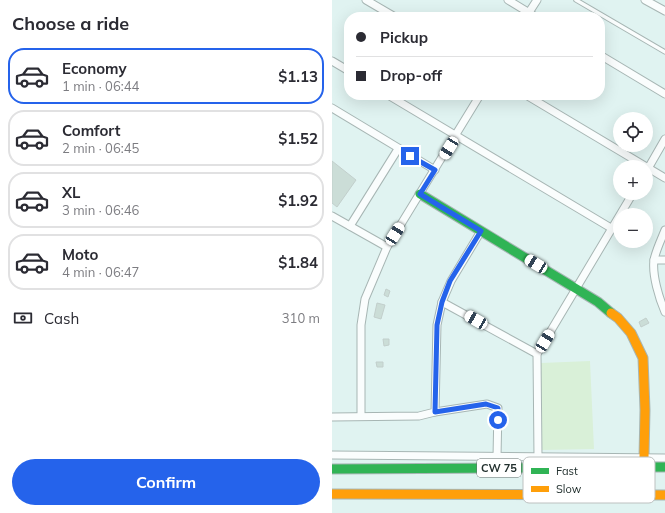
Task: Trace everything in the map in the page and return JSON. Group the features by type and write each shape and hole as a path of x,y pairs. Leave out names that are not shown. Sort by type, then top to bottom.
{"main road":[{"path":"420,194 598,302 618,318 631,333 643,358 645,410 644,457"},
{"name":"CW 75","path":"655,467 665,467"},
{"name":"CW 75","path":"332,469 523,468"},
{"name":"CW 75","path":"332,494 523,495"},
{"name":"CW 75","path":"655,495 665,495"}],"street":[{"path":"366,0 386,12"},
{"path":"508,0 524,12"},
{"path":"530,12 536,0"},
{"path":"645,0 654,2 665,11"},
{"path":"605,58 665,94"},
{"path":"332,61 344,68"},
{"path":"396,100 611,228"},
{"path":"361,416 361,325 365,298 387,247 456,137 477,100"},
{"path":"534,100 631,160"},
{"path":"332,108 435,170"},
{"path":"653,160 665,139"},
{"path":"350,226 398,149"},
{"path":"653,173 665,178"},
{"path":"538,457 537,354 629,200"},
{"path":"332,216 387,247"},
{"path":"665,230 654,260 656,284 665,311"},
{"path":"435,412 437,325 442,302 450,281 481,231"},
{"path":"654,260 665,260"},
{"path":"442,302 537,354"},
{"path":"332,416 419,416 486,404 498,408 497,457"},
{"path":"332,456 644,457"},
{"path":"655,458 665,458"}],"lane":[{"path":"576,0 597,12"},
{"path":"605,17 665,52"}],"green space":[{"path":"590,361 594,449 541,450 541,363"}],"building":[{"path":"332,161 356,180 337,207 332,203"},
{"path":"386,289 390,291 388,297 384,295"},
{"path":"377,303 385,305 381,319 374,317"},
{"path":"646,318 649,323 641,327 639,322"},
{"path":"383,339 389,339 389,345 384,346"},
{"path":"376,362 383,362 383,367 377,367"}],"traffic: fast":[{"path":"420,194 598,302 611,313"},
{"path":"655,467 665,467"},
{"path":"332,469 523,468"}],"traffic: slow":[{"path":"611,313 618,318 631,333 643,358 645,410 644,457"},
{"path":"332,494 523,495"},
{"path":"655,495 665,495"}],"route":[{"path":"410,156 435,170 420,194 481,231 450,281 442,302 437,325 435,412 486,404 498,408 498,420"}]}
